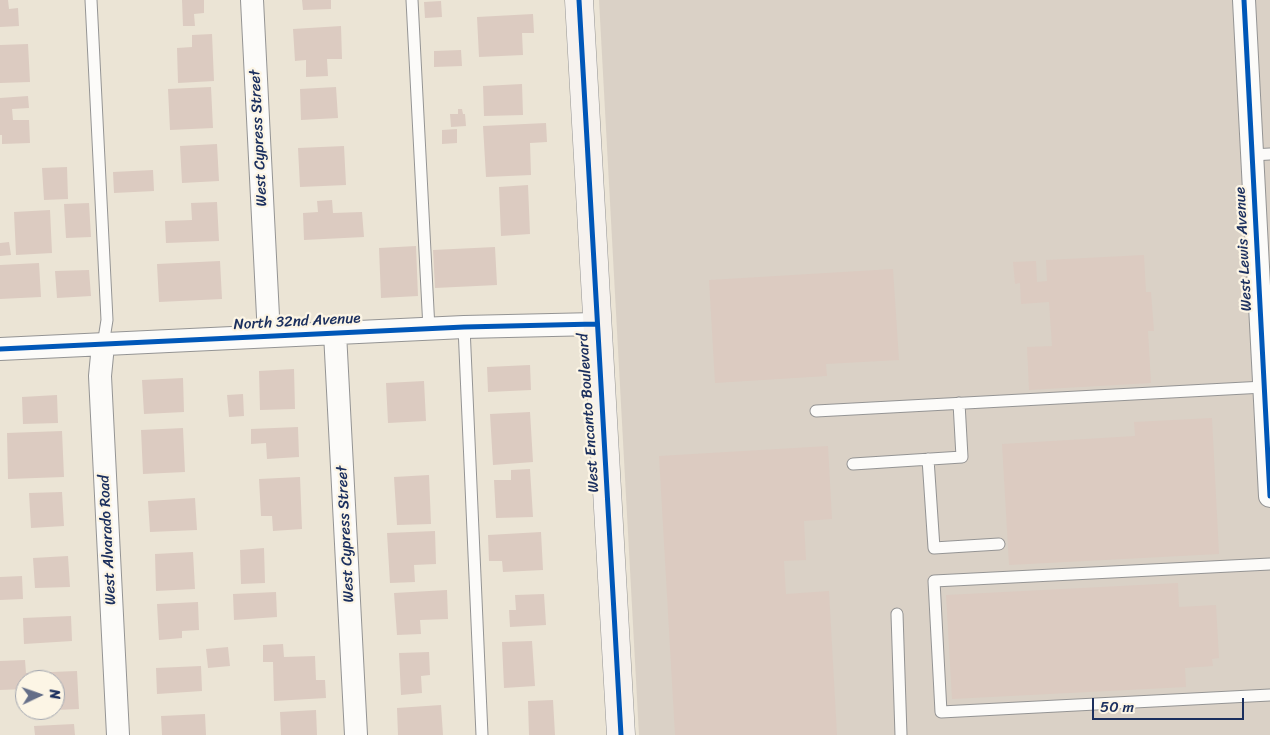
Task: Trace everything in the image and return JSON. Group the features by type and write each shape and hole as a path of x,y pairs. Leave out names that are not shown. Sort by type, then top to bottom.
{"street":[{"name":"West Cypress Street","path":"252,0 270,336"},
{"name":"West Encanto Boulevard","path":"579,0 620,735"},
{"name":"West Lewis Avenue","path":"1244,0 1261,154 1266,328 1264,386 1270,496"},
{"name":"North 32nd Avenue","path":"0,349 464,327 596,324"},
{"name":"West Cypress Street","path":"335,333 356,735"},
{"name":"West Alvarado Road","path":"104,345 100,376 118,735"}],"lane":[{"path":"92,0 107,320 104,345"},
{"path":"412,0 429,329"},
{"path":"464,327 482,735"},
{"path":"816,411 1264,386"},
{"path":"853,464 962,457 959,403"},
{"path":"928,459 934,548 999,544"},
{"path":"1270,564 934,582 941,712 1270,695"},
{"path":"897,614 900,735"}],"shaded area":[{"path":"599,0 1270,0 1270,735 639,735"}],"building":[{"path":"0,0 8,0 9,9 18,8 19,26 0,27"},
{"path":"182,0 204,0 204,13 194,14 195,26 183,26"},
{"path":"302,0 331,0 331,9 303,10"},
{"path":"441,1 442,17 425,18 424,2"},
{"path":"533,14 534,33 522,33 523,55 479,57 477,17"},
{"path":"341,26 342,59 327,59 328,76 306,77 306,60 295,61 293,29"},
{"path":"212,34 214,81 178,83 177,48 192,47 192,35"},
{"path":"28,44 30,82 0,83 0,45"},
{"path":"461,50 462,66 434,67 434,51"},
{"path":"522,84 523,115 484,116 483,86"},
{"path":"211,87 213,128 170,130 168,89"},
{"path":"336,87 338,118 301,120 300,89"},
{"path":"28,96 29,108 12,109 13,120 29,120 30,143 2,144 2,135 0,135 0,98"},
{"path":"458,109 462,109 463,114 465,114 466,126 451,127 450,114 458,114"},
{"path":"546,123 547,142 530,143 531,175 486,177 483,126"},
{"path":"457,129 457,143 442,144 442,130"},
{"path":"217,144 219,181 182,183 180,146"},
{"path":"344,146 346,185 300,187 298,148"},
{"path":"67,167 68,199 44,200 42,168"},
{"path":"153,170 154,191 114,193 113,172"},
{"path":"528,185 530,234 501,236 499,187"},
{"path":"332,200 333,213 362,212 364,237 304,240 303,213 318,212 317,201"},
{"path":"217,202 219,241 166,243 165,221 192,220 191,203"},
{"path":"89,203 91,237 66,238 64,204"},
{"path":"50,210 52,253 16,255 14,212"},
{"path":"9,242 11,255 0,256 0,243"},
{"path":"416,246 418,296 381,298 379,248"},
{"path":"495,247 497,285 435,288 433,250"},
{"path":"1144,255 1146,292 1151,292 1154,331 1148,331 1151,383 1029,390 1027,347 1052,346 1049,302 1021,304 1020,283 1015,284 1013,262 1036,261 1037,282 1047,281 1046,260"},
{"path":"220,261 222,299 159,302 157,264"},
{"path":"39,263 41,297 0,299 0,265"},
{"path":"893,269 899,360 826,364 827,376 715,383 709,280"},
{"path":"89,270 91,296 57,298 55,271"},
{"path":"530,365 531,390 488,392 487,367"},
{"path":"294,369 295,409 260,410 259,371"},
{"path":"183,378 184,412 144,414 142,380"},
{"path":"424,381 426,421 388,423 386,383"},
{"path":"243,394 244,416 229,417 227,395"},
{"path":"57,395 58,423 23,424 22,397"},
{"path":"530,412 533,462 493,465 490,414"},
{"path":"1212,418 1219,554 1009,565 1002,444 1135,436 1134,422"},
{"path":"298,427 299,457 267,459 266,443 251,444 251,429"},
{"path":"183,428 185,472 143,474 141,430"},
{"path":"62,431 64,477 8,479 7,433"},
{"path":"828,446 832,519 804,521 806,560 784,561 786,594 829,591 837,735 675,735 659,456"},
{"path":"530,469 533,517 496,518 494,480 511,480 511,470"},
{"path":"429,475 431,524 397,525 394,477"},
{"path":"300,477 302,529 273,531 272,516 261,516 259,479"},
{"path":"62,492 64,526 31,528 29,493"},
{"path":"195,498 197,530 150,532 148,501"},
{"path":"435,531 436,564 414,565 415,582 390,583 387,533"},
{"path":"541,532 543,570 503,572 502,561 489,561 488,535"},
{"path":"264,548 265,583 241,584 240,550"},
{"path":"193,552 195,589 156,591 155,554"},
{"path":"68,556 70,587 35,588 33,558"},
{"path":"22,576 23,599 0,600 0,577"},
{"path":"1178,583 1179,607 1216,605 1219,658 1212,659 1213,666 1185,668 1186,687 952,699 946,595"},
{"path":"447,590 448,619 420,620 421,634 397,635 394,593"},
{"path":"276,592 277,617 234,620 233,594"},
{"path":"544,594 546,625 510,627 509,610 516,610 515,595"},
{"path":"198,602 199,630 182,631 182,638 159,640 157,604"},
{"path":"71,616 72,641 24,644 23,618"},
{"path":"532,641 535,686 504,688 502,642"},
{"path":"283,644 284,657 315,656 316,680 325,680 326,698 274,701 273,662 263,662 263,645"},
{"path":"228,647 230,666 208,668 206,649"},
{"path":"429,652 430,675 421,676 422,693 401,695 399,653"},
{"path":"25,660 26,670 15,670 15,689 0,690 0,661"},
{"path":"201,666 202,691 157,694 156,668"},
{"path":"65,671 77,671 79,709 65,710"},
{"path":"553,700 555,735 529,735 528,701"},
{"path":"441,705 443,735 398,735 397,708"},
{"path":"316,710 317,735 281,735 280,712"},
{"path":"205,714 206,735 162,735 161,716"},
{"path":"74,724 75,735 35,735 34,726"}],"cycle path":[{"path":"579,0 621,735"},
{"path":"1244,0 1270,496"},
{"path":"0,349 464,327 596,324"}]}
